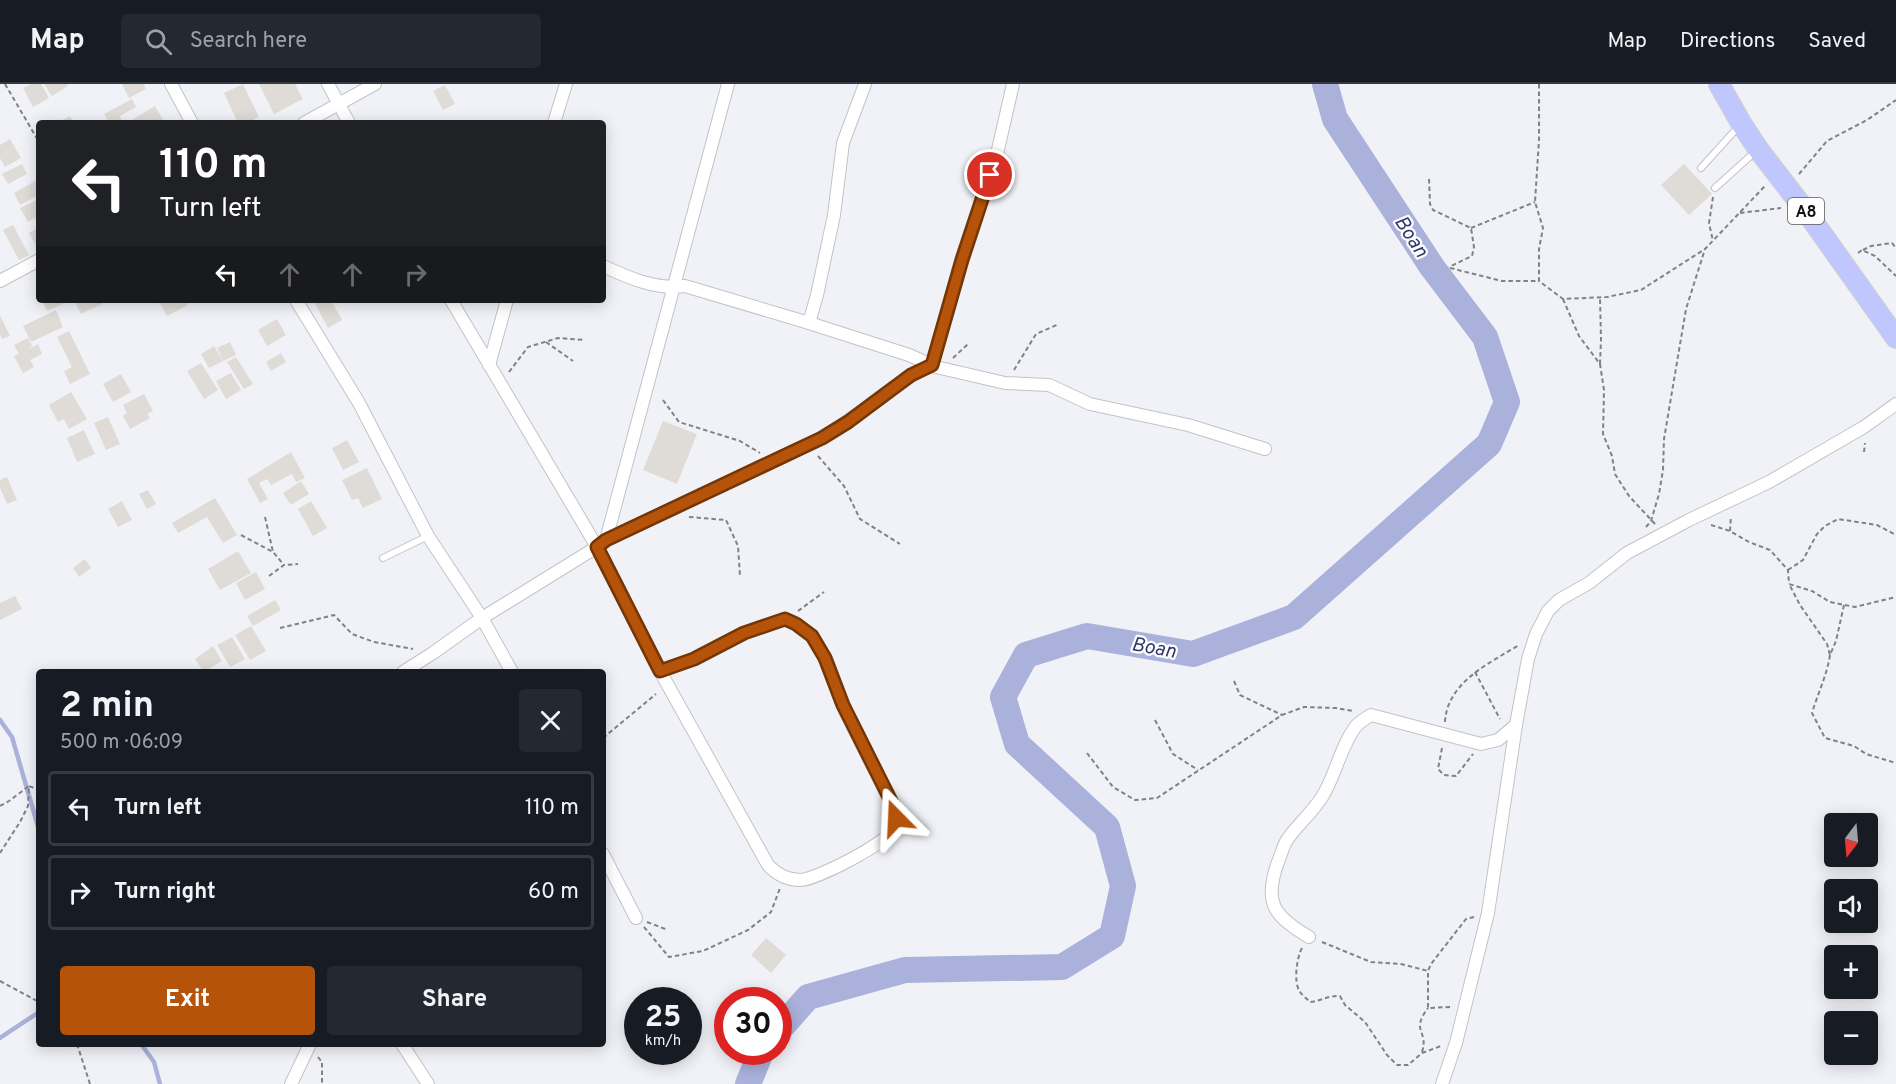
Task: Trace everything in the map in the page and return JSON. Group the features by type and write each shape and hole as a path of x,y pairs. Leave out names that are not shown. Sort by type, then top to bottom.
{"main road":[{"name":"A8","path":"1719,84 1758,149 1805,210 1896,338"}],"street":[{"path":"171,84 190,120"},
{"path":"328,84 347,120"},
{"path":"310,120 375,84"},
{"path":"555,120 566,84"},
{"path":"602,544 728,84"},
{"path":"809,323 834,215 843,143 865,84"},
{"path":"937,366 962,260 997,154 1013,84"},
{"path":"0,281 36,262"},
{"path":"606,267 634,280 672,288 685,286 809,323 937,366 1007,383 1049,385 1090,404 1188,425 1265,449"},
{"path":"298,303 359,403 428,536 482,618 511,669"},
{"path":"453,303 499,384 602,544 660,671 768,865 775,873 784,877 804,880 828,872 884,840 894,829 896,818 893,805 843,705 825,658 812,636 796,624 785,619 744,633 694,659 660,671"},
{"path":"489,365 506,303"},
{"path":"408,669 482,618 602,544 808,444 848,422 911,375 937,366"},
{"path":"1442,1084 1456,1043 1488,913 1511,729 1528,659 1536,634 1548,611 1558,600 1589,583 1627,553 1769,482 1864,427 1896,404"},
{"path":"1309,937 1280,917 1272,899 1275,872 1286,841 1322,797 1357,725 1371,714 1481,744 1492,742 1511,729"},
{"path":"606,860 636,918"},
{"path":"291,1084 309,1047"},
{"path":"404,1047 428,1084"}],"lane":[{"path":"1701,168 1741,123"},
{"path":"1715,188 1758,149"},
{"path":"383,558 428,536"}],"path":[{"path":"5,84 36,137"},
{"path":"1539,84 1539,140 1535,202 1543,228 1539,249 1539,281"},
{"path":"1563,299 1600,298 1641,290 1705,249 1740,213 1783,180 1827,141 1868,120 1896,100"},
{"path":"1429,179 1430,204 1433,210 1471,228 1535,202"},
{"path":"1713,241 1709,223 1715,188"},
{"path":"1740,213 1777,207 1805,210"},
{"path":"1471,228 1474,247 1472,256 1449,267 1502,280 1539,281 1563,299 1579,336 1600,364"},
{"path":"1844,265 1862,250 1871,246 1892,243 1896,248"},
{"path":"1627,553 1651,521 1659,494 1663,470 1664,439 1686,309 1705,249"},
{"path":"1862,250 1875,256 1896,276"},
{"path":"1600,298 1600,364 1604,390 1603,434 1612,456 1615,474 1629,496 1665,533"},
{"path":"1007,383 1036,334 1059,324"},
{"path":"499,384 528,347 558,338 585,340"},
{"path":"546,342 573,361"},
{"path":"937,366 969,343"},
{"path":"663,400 679,422 740,441 772,461"},
{"path":"808,444 844,486 860,519 900,544"},
{"path":"660,514 726,520 738,546 740,576"},
{"path":"265,517 273,552"},
{"path":"1788,570 1803,560 1817,534 1825,526 1838,519 1877,525 1896,535"},
{"path":"1689,520 1730,531 1770,550 1788,570 1789,584 1800,605 1827,644 1830,655"},
{"path":"241,535 273,552 284,565"},
{"path":"269,576 284,565 298,564"},
{"path":"1789,584 1812,591 1830,602 1844,605 1863,606 1896,597"},
{"path":"785,619 824,592"},
{"path":"1844,605 1826,677 1820,687 1812,713 1826,738 1854,746 1866,754 1896,763"},
{"path":"280,628 334,615 352,634 374,642 433,653"},
{"path":"1481,744 1456,776 1444,775 1438,769 1445,712 1455,692 1475,672 1536,634"},
{"path":"1475,672 1511,729"},
{"path":"1234,681 1240,695 1282,715"},
{"path":"606,735 668,685"},
{"path":"1087,753 1113,787 1136,800 1157,798 1282,715 1304,707 1336,708 1371,714"},
{"path":"1155,720 1173,754 1198,770"},
{"path":"29,786 36,789"},
{"path":"0,806 29,786"},
{"path":"0,853 28,806 29,786"},
{"path":"636,918 669,957 703,951 748,930 771,912 784,877"},
{"path":"1422,1053 1425,1042 1420,1030 1420,1019 1428,1008 1428,971 1431,964 1466,919 1488,913"},
{"path":"636,918 668,930"},
{"path":"1428,971 1401,964 1371,962 1354,953 1309,937 1299,953 1297,983 1299,992 1310,1002 1332,995 1340,996 1346,1005 1365,1022 1396,1065 1408,1065 1422,1053 1435,1047 1456,1043"},
{"path":"0,981 36,1000"},
{"path":"1428,1008 1465,1006"},
{"path":"78,1047 90,1084"},
{"path":"312,1047 322,1062 322,1084"}],"building":[{"path":"31,84 41,84 49,98 33,107 23,88"},
{"path":"44,84 67,84 68,86 52,96"},
{"path":"122,84 144,84 146,89 129,98"},
{"path":"243,84 259,117 252,120 237,120 224,93"},
{"path":"259,84 295,84 303,99 274,114"},
{"path":"445,85 455,104 443,110 433,91"},
{"path":"132,99 136,107 120,116 122,120 108,120 104,114"},
{"path":"155,106 163,120 132,120"},
{"path":"10,139 21,158 5,167 0,158 0,145"},
{"path":"22,164 27,174 8,184 2,174"},
{"path":"1684,164 1712,194 1689,215 1661,185"},
{"path":"36,181 36,197 20,205 14,193"},
{"path":"36,200 36,218 28,222 20,208"},
{"path":"13,225 29,255 19,260 3,230"},
{"path":"36,229 36,246 29,233"},
{"path":"43,303 63,304 47,311"},
{"path":"76,303 102,303 102,304 81,314"},
{"path":"160,303 187,303 188,305 167,316"},
{"path":"315,303 333,303 342,320 328,328"},
{"path":"56,310 63,327 31,342 23,326"},
{"path":"0,315 10,336 2,339 0,335"},
{"path":"277,319 286,335 267,346 258,330"},
{"path":"69,331 90,374 70,384 64,371 72,367 57,337"},
{"path":"28,338 32,346 27,350 38,344 42,354 30,360 34,367 23,373 14,356 19,354 14,345"},
{"path":"230,342 236,355 223,361 217,348"},
{"path":"214,346 223,361 209,368 201,354"},
{"path":"281,353 286,362 271,371 266,362"},
{"path":"236,357 253,384 244,389 227,362"},
{"path":"201,363 218,390 204,399 187,371"},
{"path":"231,373 241,390 226,399 216,381"},
{"path":"121,374 131,392 113,402 103,384"},
{"path":"71,392 87,419 69,429 64,419 58,422 49,405"},
{"path":"144,394 153,411 147,414 150,418 130,429 123,416 127,413 123,405"},
{"path":"108,417 120,444 106,450 94,423"},
{"path":"663,421 697,434 677,484 643,470"},
{"path":"84,430 95,454 77,462 67,438"},
{"path":"347,440 359,462 343,470 332,448"},
{"path":"291,452 305,478 296,482 292,474 271,485 267,479 259,483 268,499 260,503 247,479"},
{"path":"367,468 382,499 363,508 358,498 352,500 342,480"},
{"path":"7,477 17,500 7,504 0,488 0,480"},
{"path":"301,481 309,494 291,505 283,493"},
{"path":"148,490 156,504 147,509 139,494"},
{"path":"215,498 237,535 223,543 207,517 178,533 172,523"},
{"path":"122,501 132,520 118,527 108,509"},
{"path":"311,501 327,528 313,536 298,509"},
{"path":"238,551 251,573 220,590 208,569"},
{"path":"85,559 91,568 79,577 73,568"},
{"path":"256,572 265,589 245,600 236,583"},
{"path":"15,596 22,609 0,620 0,603"},
{"path":"275,600 281,610 253,626 247,616"},
{"path":"251,626 266,651 250,660 235,635"},
{"path":"232,637 245,659 230,667 217,645"},
{"path":"213,646 222,661 209,669 202,669 195,659"},
{"path":"766,938 786,955 771,973 751,955"}],"waterway":[{"name":"Boan","path":"792,1015 808,997 905,970 1062,967 1112,936 1123,886 1107,827 1017,744 1003,697 1026,655 1087,636 1193,654 1294,617 1489,444 1507,402 1485,337 1432,267 1335,119 1325,84"},
{"path":"0,720 12,737 36,820"},
{"path":"0,1038 36,1014"},
{"path":"143,1047 154,1062 160,1084"},
{"name":"Boan","path":"748,1084 756,1065"}],"route":[{"path":"896,818 893,805 843,705 825,658 812,636 785,619 744,633 694,659 660,671 597,547 606,540 822,438 848,422 911,375 932,365 962,260 990,175"}]}
